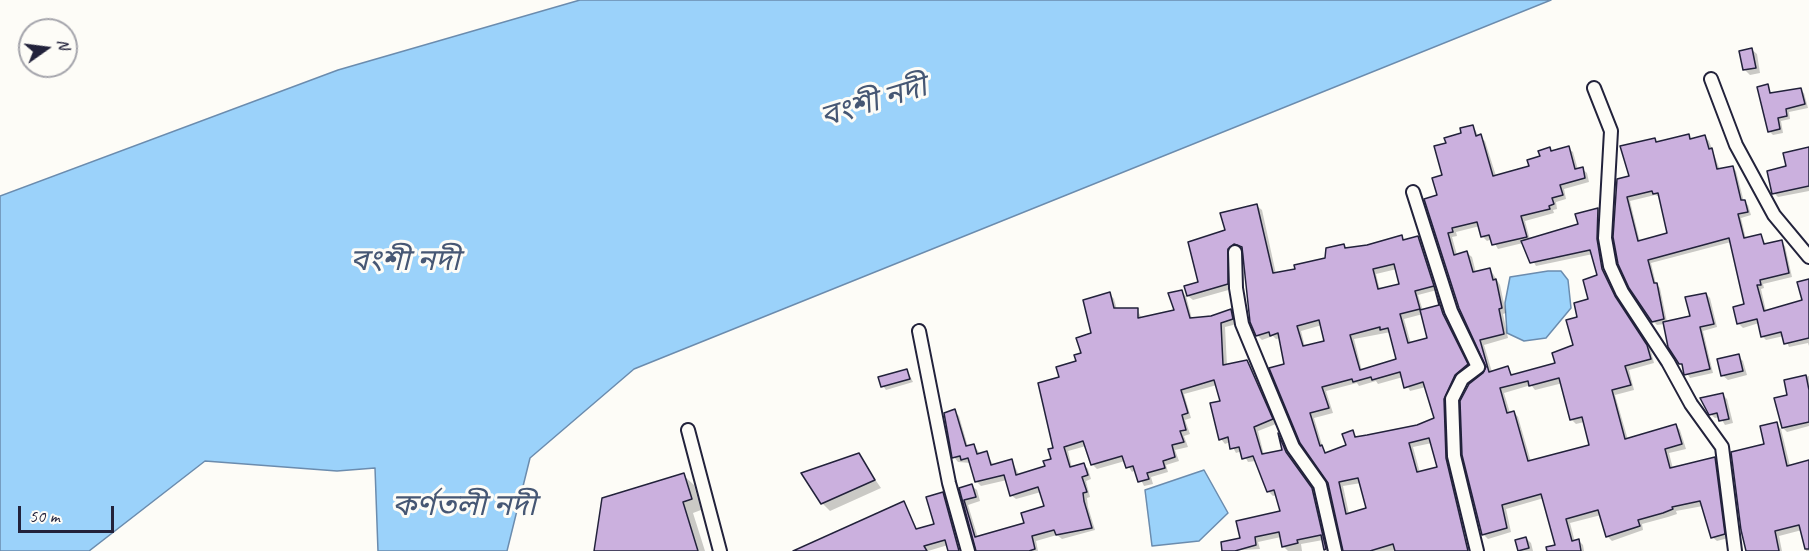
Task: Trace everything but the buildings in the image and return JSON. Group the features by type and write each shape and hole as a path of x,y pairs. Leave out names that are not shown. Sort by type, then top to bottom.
{"street":[{"path":"1711,79 1736,145 1774,215 1809,257"},
{"path":"1594,88 1611,131 1605,238 1610,266 1622,292 1668,362 1691,404 1722,447 1735,551"},
{"path":"1413,192 1451,311 1478,367 1462,379 1452,399 1454,456 1477,551"},
{"path":"1235,252 1236,288 1242,324 1293,447 1320,485 1335,551"},
{"path":"920,331 950,483 968,551"},
{"path":"688,430 720,551"}],"water":[{"path":"580,0 1551,0 634,369 530,458 507,551 378,551 375,468 337,471 205,461 89,551 0,551 0,196 338,70"},
{"path":"1561,271 1568,280 1571,308 1546,338 1524,341 1507,333 1505,303 1510,277"},
{"path":"1204,470 1228,513 1199,541 1152,546 1145,490"}],"water label":[{"name":"বংশী নদী","path":"874,103"},
{"name":"বংশী নদী","path":"405,262"},
{"name":"কর্ণতলী নদী","path":"464,507"}]}
